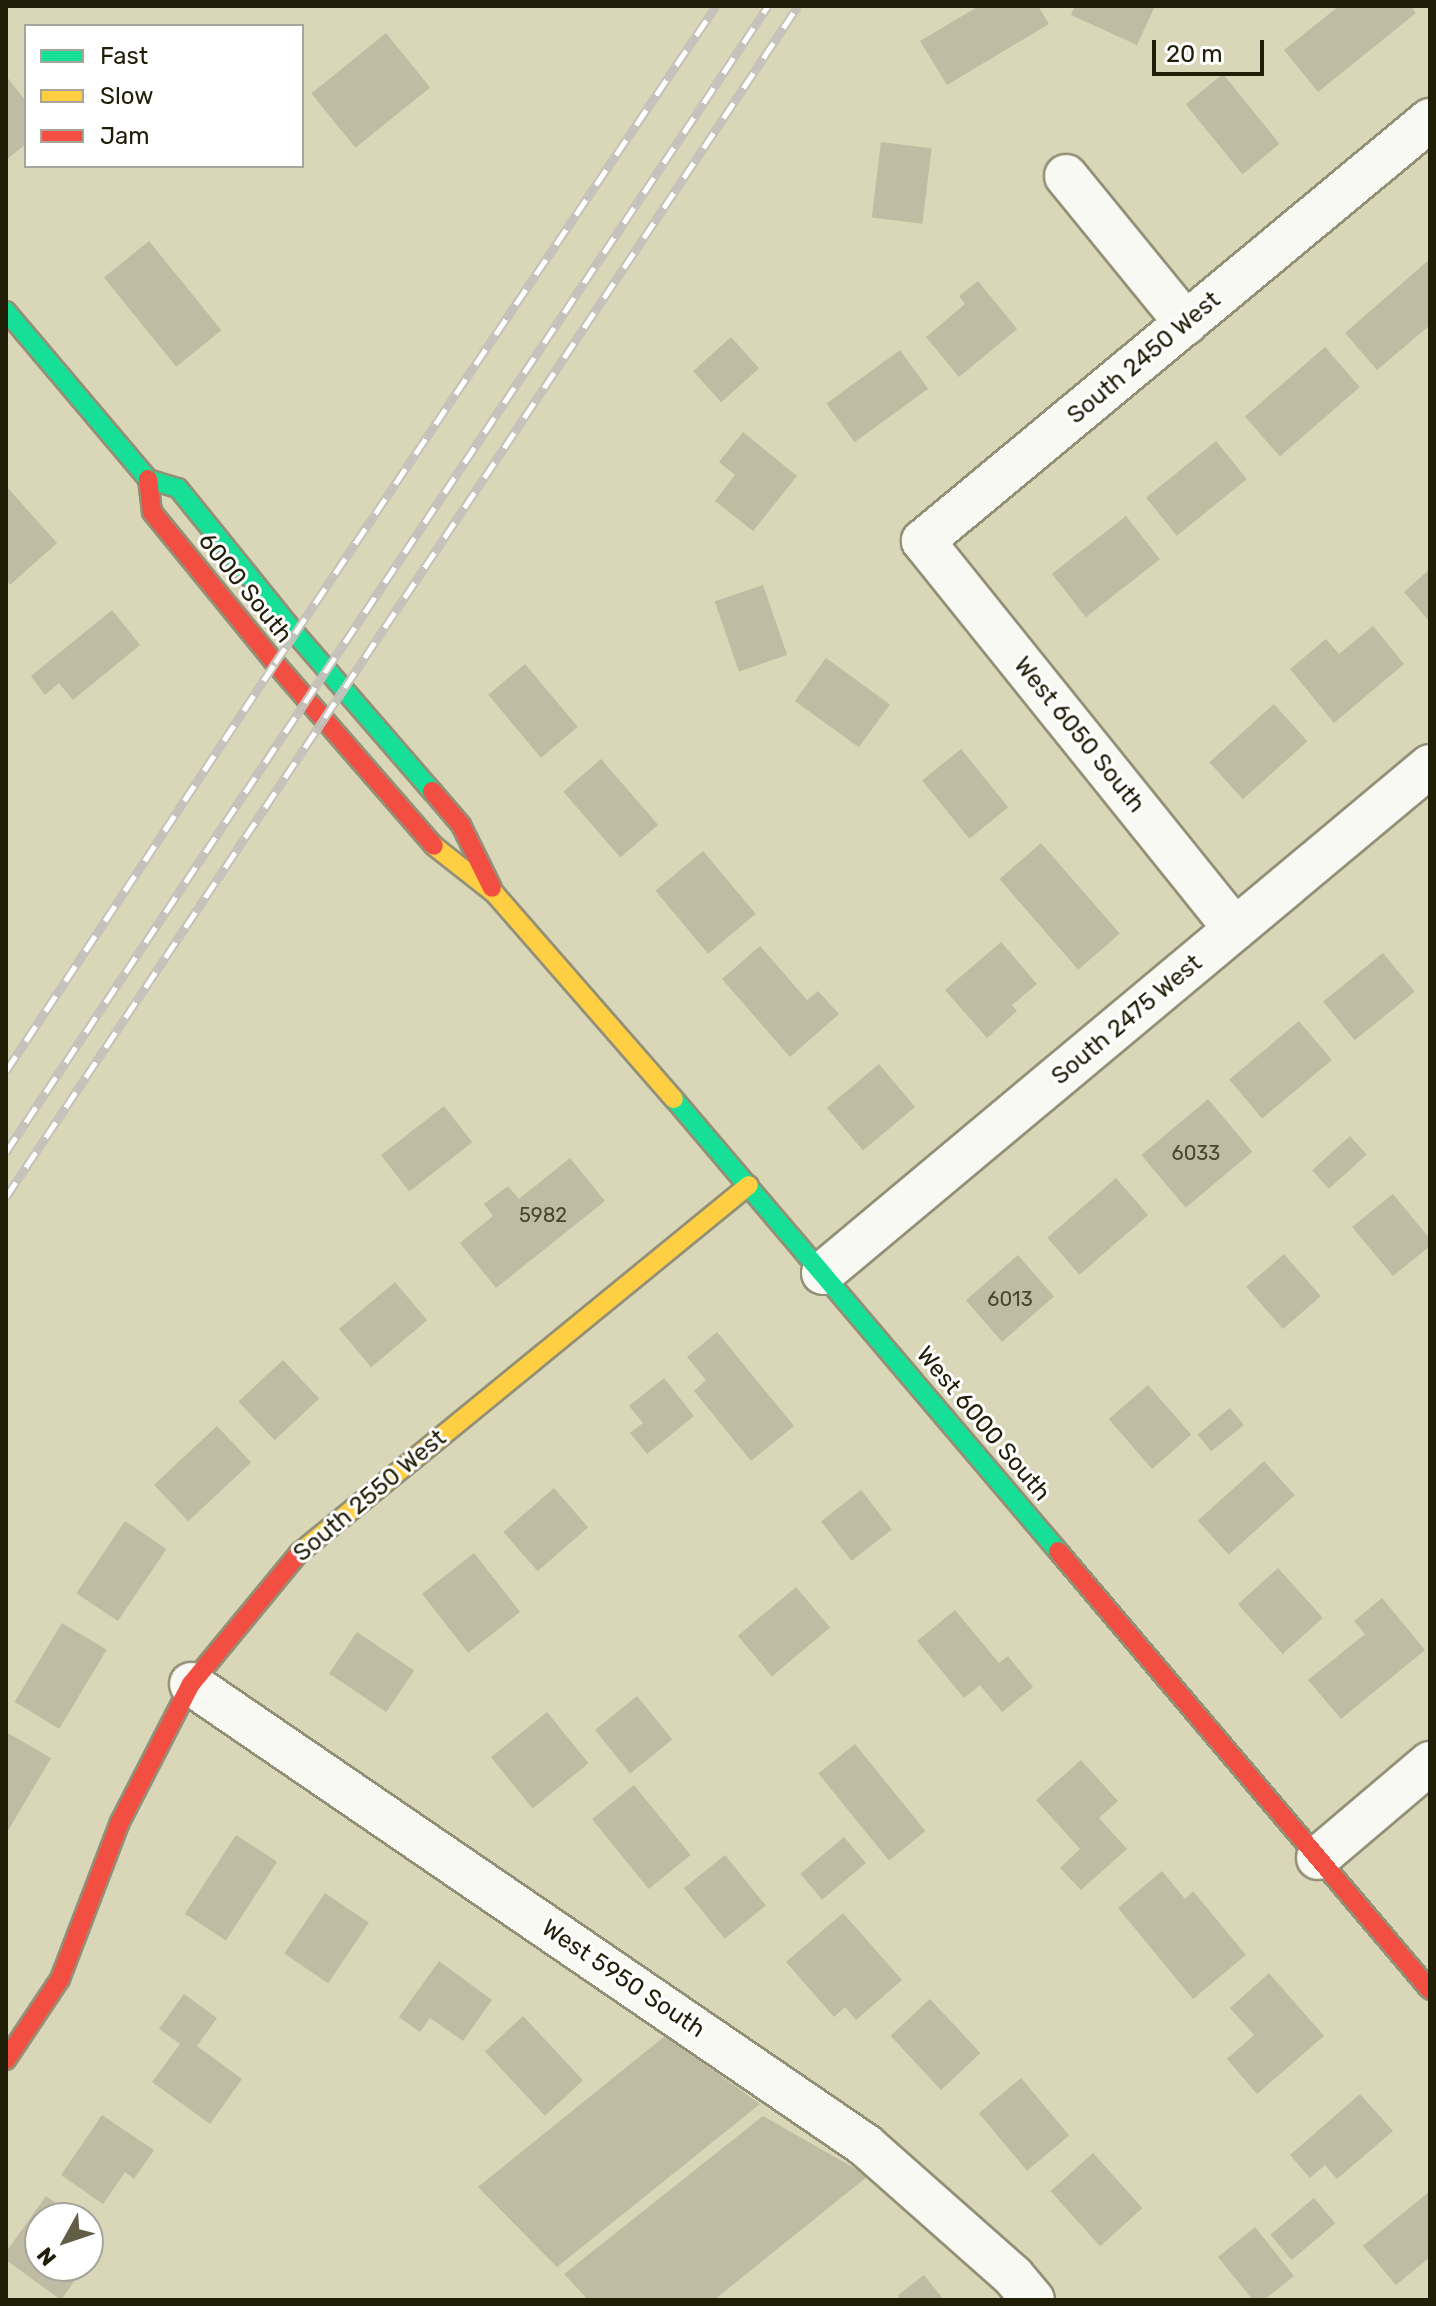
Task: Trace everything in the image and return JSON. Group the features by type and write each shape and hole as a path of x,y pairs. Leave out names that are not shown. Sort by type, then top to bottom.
{"street":[{"name":"South 2450 West","path":"923,541 1430,120"},
{"path":"1066,176 1186,323"},
{"name":"6000 South","path":"6,311 148,479 178,488 295,633 345,687"},
{"name":"6000 South","path":"148,479 152,512 324,718"},
{"name":"West 6050 South","path":"923,541 1235,929"},
{"name":"West 6000 South","path":"345,687 461,825 495,894"},
{"name":"West 6000 South","path":"324,718 440,853 495,894 749,1185 1430,1990"},
{"name":"South 2475 West","path":"823,1273 1430,766"},
{"name":"South 2550 West","path":"6,2060 60,1979 120,1822 191,1684 296,1555 749,1185"},
{"name":"West 5950 South","path":"191,1684 865,2145 1013,2276 1033,2300"},
{"path":"1318,1858 1430,1763"}],"building":[{"path":"979,6 1038,6 1049,24 947,85 920,41"},
{"path":"1075,6 1155,6 1137,45 1071,15"},
{"path":"1339,6 1411,6 1416,13 1318,92 1284,50"},
{"path":"386,33 430,87 355,148 311,93"},
{"path":"1223,74 1280,144 1242,174 1186,104"},
{"path":"6,76 24,98 24,146 6,160"},
{"path":"881,142 932,148 922,224 872,217"},
{"path":"149,241 221,330 176,367 104,278"},
{"path":"1430,259 1430,325 1377,370 1345,333"},
{"path":"978,281 1017,329 959,377 926,337 965,304 959,296"},
{"path":"731,337 759,368 721,402 693,371"},
{"path":"1325,347 1360,387 1280,457 1245,417"},
{"path":"900,350 928,389 855,442 826,403"},
{"path":"743,432 797,476 753,531 715,501 735,475 719,462"},
{"path":"1216,441 1247,479 1177,536 1146,498"},
{"path":"6,486 57,543 10,585 6,580"},
{"path":"1126,516 1160,559 1086,617 1052,574"},
{"path":"1430,569 1430,622 1404,592"},
{"path":"763,585 787,655 739,672 715,602"},
{"path":"112,610 140,645 73,700 59,683 45,695 31,676"},
{"path":"1373,626 1404,664 1334,723 1290,669 1326,639 1339,654"},
{"path":"826,658 890,704 859,747 795,701"},
{"path":"525,664 578,727 541,758 488,695"},
{"path":"1274,704 1307,741 1243,799 1209,762"},
{"path":"961,749 1008,807 969,839 922,780"},
{"path":"601,759 658,825 620,857 563,792"},
{"path":"1041,843 1120,934 1078,970 999,879"},
{"path":"703,851 756,914 708,954 656,891"},
{"path":"1001,942 1037,984 1012,1005 1017,1011 987,1038 945,990"},
{"path":"760,946 807,1000 818,991 839,1014 790,1057 722,979"},
{"path":"1383,953 1414,992 1355,1040 1323,1001"},
{"path":"1299,1021 1332,1060 1262,1119 1229,1079"},
{"path":"879,1064 915,1107 863,1151 827,1108"},
{"path":"1208,1099 1252,1152 1186,1208 1141,1155"},
{"path":"444,1106 472,1142 409,1192 381,1155"},
{"path":"1350,1136 1367,1155 1329,1189 1312,1170"},
{"path":"570,1158 605,1201 496,1288 460,1243 493,1216 484,1204 508,1186 519,1199"},
{"path":"1116,1178 1148,1215 1079,1275 1047,1238"},
{"path":"1393,1194 1430,1239 1430,1246 1393,1276 1352,1227"},
{"path":"1284,1254 1321,1296 1283,1329 1246,1287"},
{"path":"1018,1255 1054,1297 1002,1342 966,1300"},
{"path":"395,1282 427,1320 371,1367 339,1329"},
{"path":"717,1332 794,1426 751,1461 694,1391 706,1380 687,1357"},
{"path":"283,1360 319,1399 275,1440 238,1402"},
{"path":"664,1378 694,1416 647,1454 630,1433 643,1423 629,1406"},
{"path":"1148,1385 1191,1435 1152,1469 1109,1419"},
{"path":"1230,1408 1244,1425 1211,1452 1197,1434"},
{"path":"217,1426 251,1463 188,1521 154,1485"},
{"path":"1264,1461 1295,1495 1229,1555 1198,1521"},
{"path":"554,1488 588,1527 538,1571 503,1532"},
{"path":"861,1490 892,1529 852,1561 821,1521"},
{"path":"125,1521 166,1549 118,1621 76,1593"},
{"path":"474,1553 520,1612 468,1653 422,1594"},
{"path":"1278,1568 1323,1618 1283,1654 1238,1604"},
{"path":"796,1587 830,1628 772,1676 738,1636"},
{"path":"1382,1598 1425,1650 1341,1719 1308,1680 1365,1634 1354,1621"},
{"path":"955,1610 999,1663 1008,1656 1033,1687 1002,1712 980,1685 964,1698 917,1641"},
{"path":"62,1623 107,1650 59,1729 15,1702"},
{"path":"357,1632 414,1671 386,1712 329,1673"},
{"path":"637,1696 672,1740 630,1774 595,1730"},
{"path":"547,1712 589,1763 533,1809 491,1757"},
{"path":"6,1732 51,1758 6,1834"},
{"path":"855,1744 925,1831 889,1861 818,1774"},
{"path":"1081,1760 1118,1801 1099,1818 1127,1849 1081,1890 1060,1868 1080,1849 1036,1800"},
{"path":"634,1785 691,1855 649,1889 592,1819"},
{"path":"236,1835 277,1862 226,1941 185,1914"},
{"path":"844,1837 866,1863 822,1900 800,1874"},
{"path":"725,1855 766,1906 725,1939 684,1888"},
{"path":"1162,1871 1185,1899 1193,1891 1246,1955 1193,1999 1118,1908"},
{"path":"325,1893 369,1923 328,1983 284,1954"},
{"path":"843,1913 902,1980 856,2020 845,2007 834,2017 786,1962"},
{"path":"439,1961 492,2000 463,2041 430,2018 420,2032 399,2017"},
{"path":"1269,1973 1324,2036 1257,2094 1227,2059 1254,2035 1230,2008"},
{"path":"184,1994 217,2018 197,2046 242,2079 210,2124 152,2082 180,2044 159,2029"},
{"path":"930,1999 980,2053 941,2090 891,2036"},
{"path":"523,2016 583,2080 545,2116 485,2051"},
{"path":"665,2036 760,2104 557,2267 478,2187"},
{"path":"1021,2078 1069,2135 1027,2171 979,2113"},
{"path":"1360,2094 1393,2131 1337,2179 1325,2165 1310,2178 1290,2155"},
{"path":"102,2115 154,2150 134,2179 125,2172 104,2203 61,2175"},
{"path":"763,2116 868,2176 714,2300 588,2300 564,2274"},
{"path":"1093,2153 1143,2208 1100,2246 1051,2191"},
{"path":"1430,2191 1430,2257 1396,2285 1363,2246"},
{"path":"1314,2198 1335,2223 1292,2260 1270,2235"},
{"path":"24,2227 24,2273 6,2260 6,2252"},
{"path":"1255,2227 1294,2276 1264,2300 1253,2300 1218,2257"},
{"path":"924,2275 944,2300 901,2300 898,2295"},
{"path":"36,2282 74,2282 61,2300"}],"railway":[{"path":"6,1071 275,663 716,6"},
{"path":"6,1152 768,6"},
{"path":"6,1197 798,6"}],"traffic: fast":[{"path":"6,311 148,479 178,488 295,633 432,791"},
{"path":"674,1099 1058,1551"}],"traffic: slow":[{"path":"434,846 495,894 674,1099"},
{"path":"299,1553 749,1185"}],"traffic: jam":[{"path":"148,479 152,512 275,663 434,846"},
{"path":"432,791 461,825 492,888"},
{"path":"1058,1551 1430,1990"},
{"path":"6,2060 60,1979 120,1822 191,1684 299,1553"}]}
